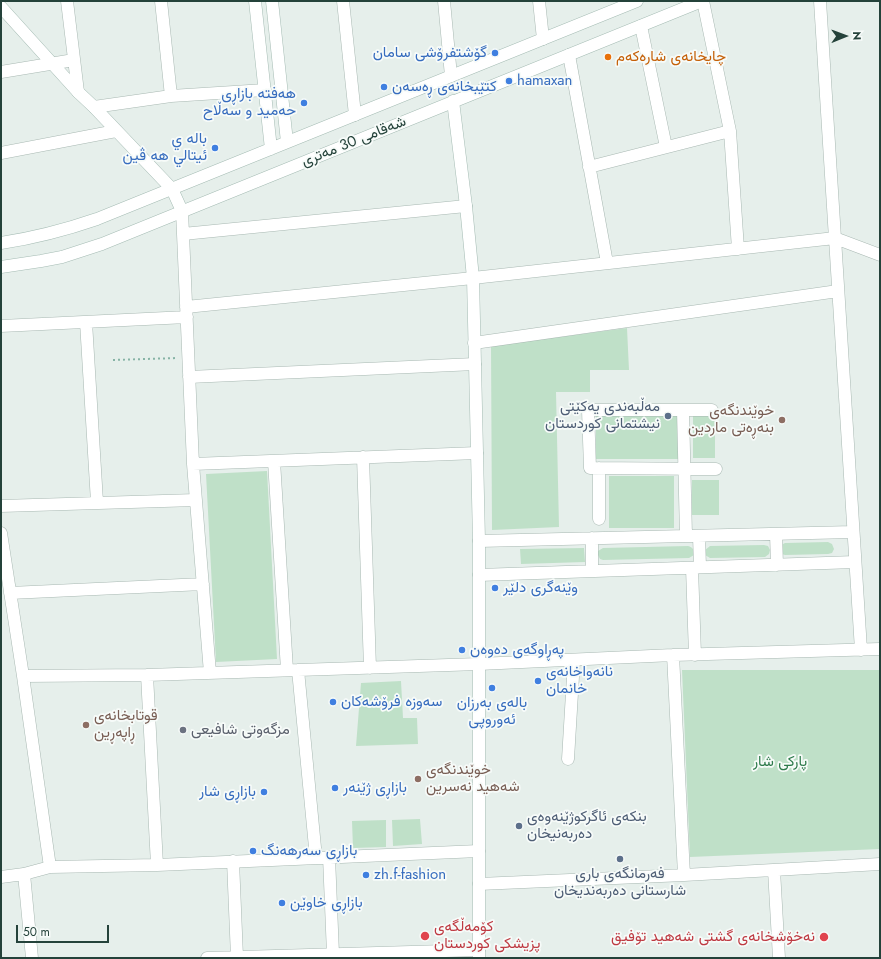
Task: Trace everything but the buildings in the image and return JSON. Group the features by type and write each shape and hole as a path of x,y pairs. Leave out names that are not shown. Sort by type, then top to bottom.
{"street":[{"path":"68,1 78,92"},
{"path":"161,1 171,96"},
{"path":"255,1 271,149"},
{"path":"272,1 287,142"},
{"path":"343,1 355,115"},
{"path":"444,1 451,76"},
{"path":"539,1 543,39"},
{"name":"شەقامی 30 مەتری","path":"1,244 33,238 76,227 97,219 543,39 616,5 637,1"},
{"path":"703,1 730,131 738,249"},
{"name":"شەقامی 30 مەتری","path":"1,267 62,257 82,251 703,1"},
{"path":"820,1 861,650"},
{"path":"1,7 78,92 172,189 182,211 193,464 210,673"},
{"path":"641,26 666,147"},
{"path":"569,55 607,263"},
{"path":"1,72 74,60"},
{"path":"94,107 171,96 264,90"},
{"path":"208,958 333,954 479,954 479,541 473,278 453,102"},
{"path":"1,153 116,131"},
{"path":"589,167 730,131"},
{"path":"183,234 466,206"},
{"path":"1,326 86,322 186,312 473,278 835,238 880,255"},
{"path":"474,343 838,291"},
{"path":"86,322 97,502"},
{"path":"189,377 475,364"},
{"path":"712,410 588,410 590,468 716,469"},
{"path":"683,410 686,536"},
{"path":"193,464 477,453"},
{"path":"363,457 370,668"},
{"path":"274,460 292,670 316,858"},
{"path":"599,468 599,519"},
{"path":"1,506 196,500"},
{"path":"479,541 853,532"},
{"path":"1,533 50,867"},
{"path":"776,534 776,564"},
{"path":"695,655 696,567 699,536"},
{"path":"592,538 592,571"},
{"path":"479,575 855,562"},
{"path":"10,593 203,584"},
{"path":"23,676 147,675 370,668 672,655 880,649"},
{"path":"672,655 684,875"},
{"path":"568,760 574,660"},
{"path":"147,675 157,865"},
{"path":"1,877 24,874 50,867 157,865 479,851"},
{"path":"329,857 333,954"},
{"path":"230,957 234,861"},
{"path":"479,884 684,875 880,864"},
{"path":"774,870 779,958"},
{"path":"24,874 32,958"}],"path":[{"path":"113,360 188,358"}],"green space":[{"path":"627,328 629,370 590,370 590,392 556,392 559,527 492,530 491,346"},
{"path":"680,415 680,459 596,459 596,416"},
{"path":"693,415 715,415 715,458 693,458"},
{"path":"267,471 277,659 216,662 206,474"},
{"path":"609,476 674,476 674,528 609,528"},
{"path":"692,480 719,480 719,515 692,515"},
{"path":"828,542 832,544 834,549 832,553 782,554 781,545 785,543"},
{"path":"688,546 692,548 694,553 694,555 689,558 603,560 600,559 598,555 598,551 603,548"},
{"path":"710,546 768,546 770,550 769,554 765,557 710,558 705,555 705,550"},
{"path":"584,548 585,562 521,564 520,549"},
{"name":"پاركى شار","path":"682,670 880,670 880,849 690,857"},
{"path":"401,681 403,718 417,718 418,744 356,746 361,683"},
{"path":"420,819 422,844 393,846 392,820"},
{"path":"386,820 386,847 353,848 352,821"}],"place":[{"name":"گۆشتفرۆشی سامان","path":"495,53"},
{"name":"چایخانەی شارەکەم","path":"608,57"},
{"name":"hamaxan","path":"509,81"},
{"name":"کتێبخانەی ڕەسەن","path":"384,87"},
{"name":"هەفتە بازاڕی حەمید و سەڵاح","path":"304,103"},
{"name":"باله ي ئيتالي هه ڤين","path":"215,148"},
{"name":"مەڵبەندی یەکێتی نیشتمانی کوردستان","path":"668,416"},
{"name":"خوێندنگەی بنەڕەتی ماردین","path":"782,420"},
{"name":"وێنەگری دلێر","path":"495,588"},
{"name":"پەڕاوگەی دەوەن","path":"462,650"},
{"name":"نانەواخانەی خانمان","path":"538,681"},
{"name":"بالەی بەرزان ئەوروپی","path":"492,688"},
{"name":"سەوزە فرۆشەکان","path":"333,702"},
{"name":"قوتابخانەی ڕاپەڕین","path":"86,725"},
{"name":"مزگەوتی شافیعی","path":"183,730"},
{"name":"خوێندنگەی شەهید نەسرین","path":"418,779"},
{"name":"بازاڕی ژێنەر","path":"335,788"},
{"name":"بازاڕی شار","path":"264,792"},
{"name":"بنکەی ئاگرکوژێنەوەی دەربەنیخان","path":"519,826"},
{"name":"بازاڕی سەرهەنگ","path":"253,851"},
{"name":"فەرمانگەی باری شارستانی دەربەندیخان","path":"620,859"},
{"name":"zh.f-fashion","path":"366,875"},
{"name":"بازاڕی خاوێن","path":"282,903"},
{"name":"كۆمەڵگەی پزیشكی كوردستان","path":"425,936"},
{"name":"نەخۆشخانەی گشتی شەهید تۆفیق","path":"824,937"}]}
